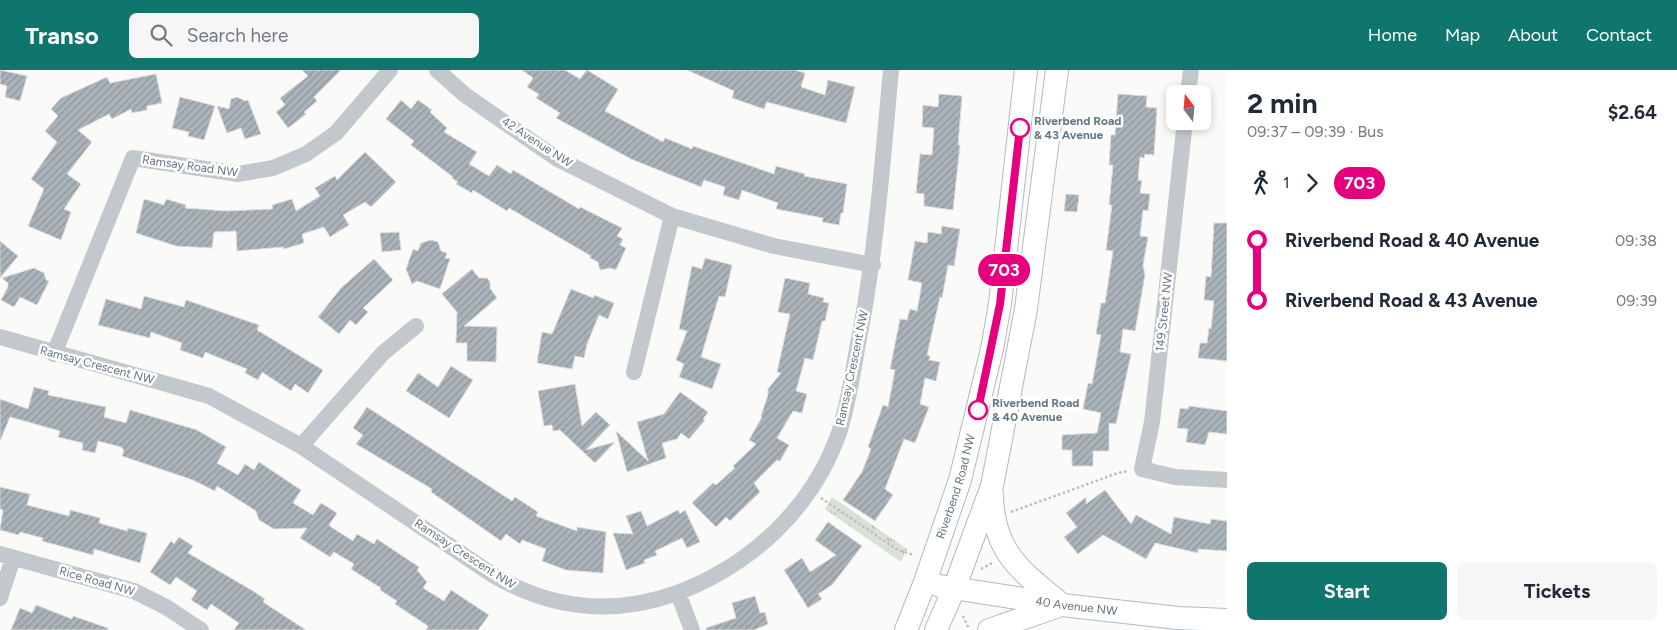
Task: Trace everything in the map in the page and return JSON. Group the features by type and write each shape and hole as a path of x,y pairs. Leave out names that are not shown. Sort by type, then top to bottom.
{"street":[{"name":"Ramsay Road NW","path":"54,354 133,158 238,174 273,168 306,154 336,133 390,70"},
{"name":"42 Avenue NW","path":"437,70 465,94 556,158 672,216 774,246 873,265"},
{"name":"Ramsay Crescent NW","path":"0,338 209,396 301,446 493,574 527,592 563,604 601,607 640,604 678,593 716,576 752,553 784,524 811,489 831,452 845,413 873,265 892,70"},
{"name":"Riverbend Road NW","path":"906,630 926,582 960,480 992,348 1000,304 1026,70"},
{"path":"936,630 954,589 992,486 1026,309 1057,70"},
{"path":"1189,85 1191,70"},
{"name":"149 Street NW","path":"1142,469 1152,422 1184,130"},
{"path":"634,372 672,216"},
{"path":"301,446 382,353 416,326"},
{"path":"1142,469 1175,477 1227,480"},
{"path":"992,486 992,518 998,536 1009,554 1028,577 1062,605"},
{"name":"Rice Road NW","path":"0,598 7,556 134,591 166,607 201,630"},
{"name":"40 Avenue NW","path":"926,582 954,589 1062,605 1178,618 1227,620"},
{"path":"678,593 692,630"},
{"path":"989,630 1062,605"}],"path":[{"path":"1007,513 1118,472 1142,469"},
{"path":"811,489 898,550 915,556"},
{"path":"977,571 993,562"},
{"path":"962,613 970,630"}],"green space":[{"path":"832,497 907,549 901,562 825,509"}],"building":[{"path":"0,70 27,76 20,101 5,97 7,86 0,84"},
{"path":"302,70 341,70 314,97 317,101 304,112 306,114 288,128 276,112 285,105 280,98 308,76"},
{"path":"522,70 565,70 580,79 587,70 618,89 605,111 663,142 665,138 692,149 693,146 774,174 776,166 805,174 804,176 847,184 843,213 841,213 839,225 822,222 823,218 776,209 778,203 742,190 739,200 723,195 725,187 704,180 701,187 631,159 556,118 560,113 536,98 539,94 527,87 533,78"},
{"path":"687,70 795,70 805,73 801,87 825,95 828,80 855,87 846,123 767,102 764,109 732,98 734,91"},
{"path":"156,74 162,103 147,106 147,110 132,113 131,109 112,119 109,114 78,130 92,142 67,174 81,184 64,209 71,212 61,240 28,226 44,189 31,179 57,142 45,131 58,116 51,109 61,98 107,77 110,83"},
{"path":"939,94 962,96 958,145 960,145 953,210 924,206 924,194 916,193 920,154 932,155 934,128 922,127 923,105 938,107"},
{"path":"1118,94 1147,96 1146,107 1157,108 1154,155 1145,154 1144,158 1140,157 1138,180 1142,181 1140,193 1150,194 1148,211 1143,210 1140,236 1148,237 1143,265 1145,275 1135,331 1123,329 1120,352 1131,354 1116,424 1109,423 1109,451 1093,451 1093,466 1072,466 1072,450 1062,450 1062,435 1097,433 1101,413 1083,409 1088,383 1092,384 1101,335 1096,334 1101,303 1105,303 1113,251 1106,250 1112,205 1109,205 1113,165 1109,165 1111,135 1115,135"},
{"path":"180,97 215,106 204,140 188,136 189,132 172,128"},
{"path":"237,97 245,101 248,100 261,134 245,139 241,128 227,133 217,106 229,109 231,99"},
{"path":"401,100 411,109 418,100 432,110 430,112 447,128 444,132 477,152 469,164 489,176 497,165 511,174 513,170 579,209 580,207 622,228 617,236 623,239 620,245 626,248 616,270 610,268 600,270 598,262 590,258 591,256 509,208 507,211 473,190 472,193 456,184 458,182 453,177 411,145 414,141 386,119"},
{"path":"365,152 396,182 371,207 365,202 343,215 349,225 330,237 324,227 302,234 304,243 284,249 283,247 237,251 236,231 214,232 212,248 176,246 136,233 144,199 164,205 166,199 186,205 185,208 226,211 273,209 272,205 292,199 296,211 320,196 315,188 335,176 337,180"},
{"path":"1066,194 1079,195 1077,212 1064,211"},
{"path":"1214,223 1227,223 1227,361 1198,358 1200,343 1207,343 1209,328 1211,329 1214,301 1204,300 1206,276 1211,277"},
{"path":"942,226 960,229 954,266 948,265 942,298 940,297 927,355 930,356 929,360 940,362 936,381 925,378 920,404 929,407 915,443 904,439 885,489 893,495 875,521 843,500 862,472 871,449 868,447 883,405 888,407 895,370 890,369 900,319 907,320 910,309 917,311 922,283 908,280 915,241 927,243 928,232 941,234"},
{"path":"399,232 401,250 382,252 380,233"},
{"path":"431,240 438,242 441,251 447,253 445,258 450,259 440,289 417,281 412,284 406,269 413,249 418,251 421,243"},
{"path":"0,241 18,256 0,278"},
{"path":"705,258 732,265 725,297 719,296 701,357 721,364 712,389 679,377 684,364 676,360 687,331 679,329 692,266 702,269"},
{"path":"374,259 393,280 363,308 368,312 356,325 350,320 339,334 318,317 341,288"},
{"path":"34,268 44,273 46,280 49,281 37,305 20,297 14,307 1,300 8,287 8,283 2,278"},
{"path":"472,269 479,278 487,278 490,282 490,288 497,298 464,326 497,327 496,362 467,361 467,343 456,343 457,312 442,294"},
{"path":"785,278 810,283 808,294 824,298 823,302 829,303 825,321 822,321 813,360 805,358 796,391 807,394 802,413 793,411 777,438 789,445 780,461 777,460 754,483 760,492 730,521 726,517 716,527 692,503 713,483 716,485 735,468 733,466 756,444 749,440 762,417 768,389 781,373 777,372 790,314 778,312"},
{"path":"571,289 593,298 594,295 614,303 608,319 599,315 587,344 584,358 575,356 572,369 537,363 542,332 552,334"},
{"path":"144,296 184,307 186,300 259,325 257,330 323,370 308,393 295,384 291,391 262,372 258,380 245,373 247,369 205,352 203,358 180,350 182,343 151,332 150,338 98,325 106,299 141,309"},
{"path":"451,366 473,380 449,418 406,391 418,373 438,387"},
{"path":"575,384 582,426 596,412 610,425 586,450 615,442 595,463 560,430 553,431 552,425 544,426 538,391"},
{"path":"34,387 49,391 48,395 106,407 104,417 126,423 130,410 197,430 226,447 217,463 238,475 245,464 254,470 259,462 301,490 293,503 313,515 321,503 337,513 329,525 331,527 353,541 357,534 374,544 377,539 419,567 417,570 427,582 423,588 444,601 451,590 489,615 478,630 426,630 428,626 395,604 397,601 380,590 381,588 351,569 354,564 334,552 330,557 300,538 307,528 274,529 259,520 256,511 217,486 215,491 193,480 122,456 124,450 121,447 98,441 95,453 82,450 83,443 58,437 60,431 10,417 0,441 0,399 28,409"},
{"path":"680,392 708,412 703,419 705,420 689,439 681,433 677,439 662,443 666,458 627,472 616,431 648,461 637,422 664,414"},
{"path":"1189,406 1227,411 1227,434 1209,432 1205,445 1186,442 1188,429 1177,428 1180,408 1188,409"},
{"path":"367,407 512,501 515,497 538,512 536,516 577,531 577,527 606,532 603,573 566,570 542,561 546,549 522,540 520,544 506,534 501,541 431,492 432,489 356,444 363,435 353,428"},
{"path":"0,487 30,494 27,505 69,516 70,510 100,518 99,523 127,531 128,528 147,533 140,563 94,549 93,555 42,541 43,538 20,532 19,535 0,530 3,510 0,509"},
{"path":"1105,490 1131,524 1136,515 1171,534 1174,517 1210,524 1211,519 1227,521 1227,551 1198,549 1198,553 1155,543 1146,559 1103,535 1078,554 1064,537 1077,527 1066,513 1086,497 1086,504"},
{"path":"678,510 680,514 685,510 700,542 687,548 682,538 655,551 657,555 644,560 645,563 626,570 613,533 633,534 626,516 641,511 647,526"},
{"path":"828,522 862,546 832,585 818,594 822,599 808,608 784,570 802,558 810,572 836,555 815,540"},
{"path":"179,537 193,546 188,553 253,591 265,599 263,602 306,630 234,630 239,623 211,604 207,610 191,600 197,591 176,577 170,585 150,572 171,541 174,544"},
{"path":"755,596 760,613 765,612 768,624 754,630 706,630 706,628 736,618 732,603"},
{"path":"36,605 72,619 73,616 108,628 108,630 11,630 20,608 32,613"}],"bus line":[{"name":"703","path":"978,410 1000,304 1020,128"}],"place":[{"name":"Riverbend Road & 43 Avenue","path":"1020,128"},
{"name":"Riverbend Road & 40 Avenue","path":"978,410"}]}
